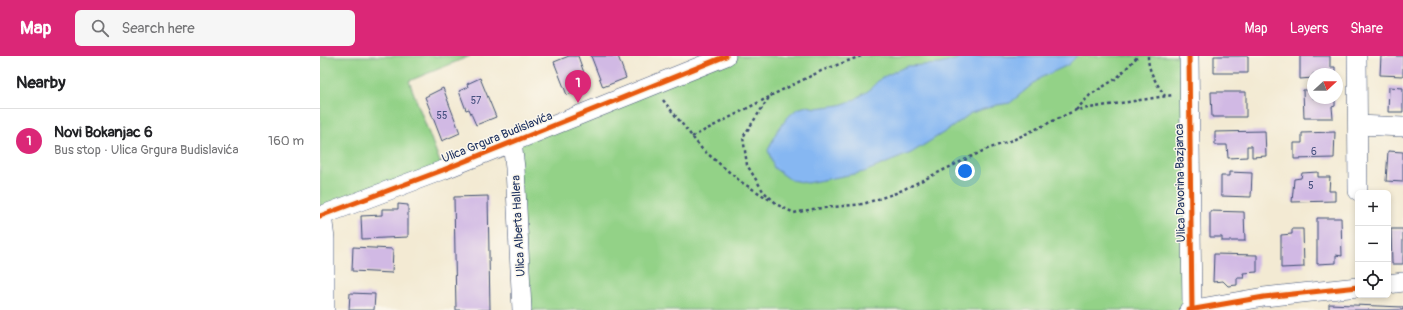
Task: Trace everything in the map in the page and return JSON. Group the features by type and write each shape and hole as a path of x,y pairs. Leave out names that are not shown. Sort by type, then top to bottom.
{"street":[{"name":"Ulica Grgura Budislavića","path":"321,216 443,170 726,56"},
{"name":"Ulica Davorina Bazjanca","path":"1189,56 1191,310"},
{"path":"1357,56 1358,190"},
{"path":"1358,125 1403,127"},
{"name":"Ulica Alberta Hallera","path":"512,142 515,168 522,310"},
{"path":"321,216 325,239 325,310"},
{"path":"1391,284 1403,282"},
{"path":"1191,310 1264,297 1355,287"}],"path":[{"path":"692,138 770,96 822,71 861,56"},
{"path":"1076,110 1090,95 1117,78 1138,56"},
{"path":"1148,56 1148,62 1154,81 1165,96"},
{"path":"652,86 702,149 742,182 778,205 794,213 813,209 863,204 902,191 985,150 1015,139 1076,110 1190,93"},
{"path":"770,96 743,137 747,165 763,191 778,205"}],"green space":[{"path":"320,56 470,56 409,81 443,170 320,207"},
{"path":"726,56 1189,56 1189,310 522,310 512,142"}],"water":[{"path":"968,56 1077,56 1068,65 1040,78 1010,103 997,105 971,113 951,128 911,153 864,172 807,183 791,180 774,168 768,150 777,131 789,116 797,109 807,106 816,108 840,105 854,100 868,91 881,78 907,66 940,64"}],"building":[{"path":"569,56 578,56 589,87 567,95 554,62"},
{"path":"591,56 618,56 626,78 603,87"},
{"path":"1214,56 1248,56 1248,73 1214,73"},
{"path":"1300,56 1330,56 1330,67 1335,68 1307,68 1307,78 1300,79"},
{"path":"1381,56 1403,56 1403,76 1380,75"},
{"path":"480,78 496,117 476,125 469,109 466,110 459,91 468,87 467,84"},
{"path":"1389,87 1403,88 1403,112 1388,112"},
{"path":"443,88 460,133 442,141 425,97"},
{"path":"1303,90 1307,90 1307,104 1335,104 1335,106 1332,107 1333,118 1304,118"},
{"path":"1211,92 1246,92 1246,117 1212,117"},
{"path":"1265,131 1266,156 1252,157 1252,146 1247,146 1247,157 1228,158 1227,145 1215,145 1215,132"},
{"path":"1335,132 1334,158 1294,159 1294,143 1302,143 1302,133"},
{"path":"1388,151 1403,152 1403,182 1386,181"},
{"path":"1229,172 1252,173 1251,197 1221,196 1221,176 1229,176"},
{"path":"1318,172 1318,177 1330,177 1329,191 1335,191 1335,201 1292,202 1294,179 1301,178 1302,173"},
{"path":"488,196 490,310 456,310 454,197"},
{"path":"398,204 408,205 408,237 362,239 361,216 382,215 382,209 398,209"},
{"path":"1210,211 1244,212 1245,241 1222,241 1222,237 1210,237"},
{"path":"1317,218 1341,218 1342,256 1336,255 1336,263 1317,264"},
{"path":"1292,229 1303,229 1304,267 1281,268 1281,235 1292,234"},
{"path":"1391,229 1403,229 1403,264 1392,264"},
{"path":"353,247 393,249 392,273 352,271"},
{"path":"1214,254 1257,255 1257,272 1243,273 1244,278 1237,278 1237,285 1228,286 1223,281 1213,282"},
{"path":"350,293 375,294 374,310 349,310"},
{"path":"1329,304 1403,307 1403,310 1329,310"}],"cycle path":[{"path":"320,216 443,170 726,56"},
{"path":"1189,56 1192,310"},
{"path":"1189,310 1264,297 1355,287"}],"place":[{"name":"Novi Bokanjac 6","path":"578,103"}]}
